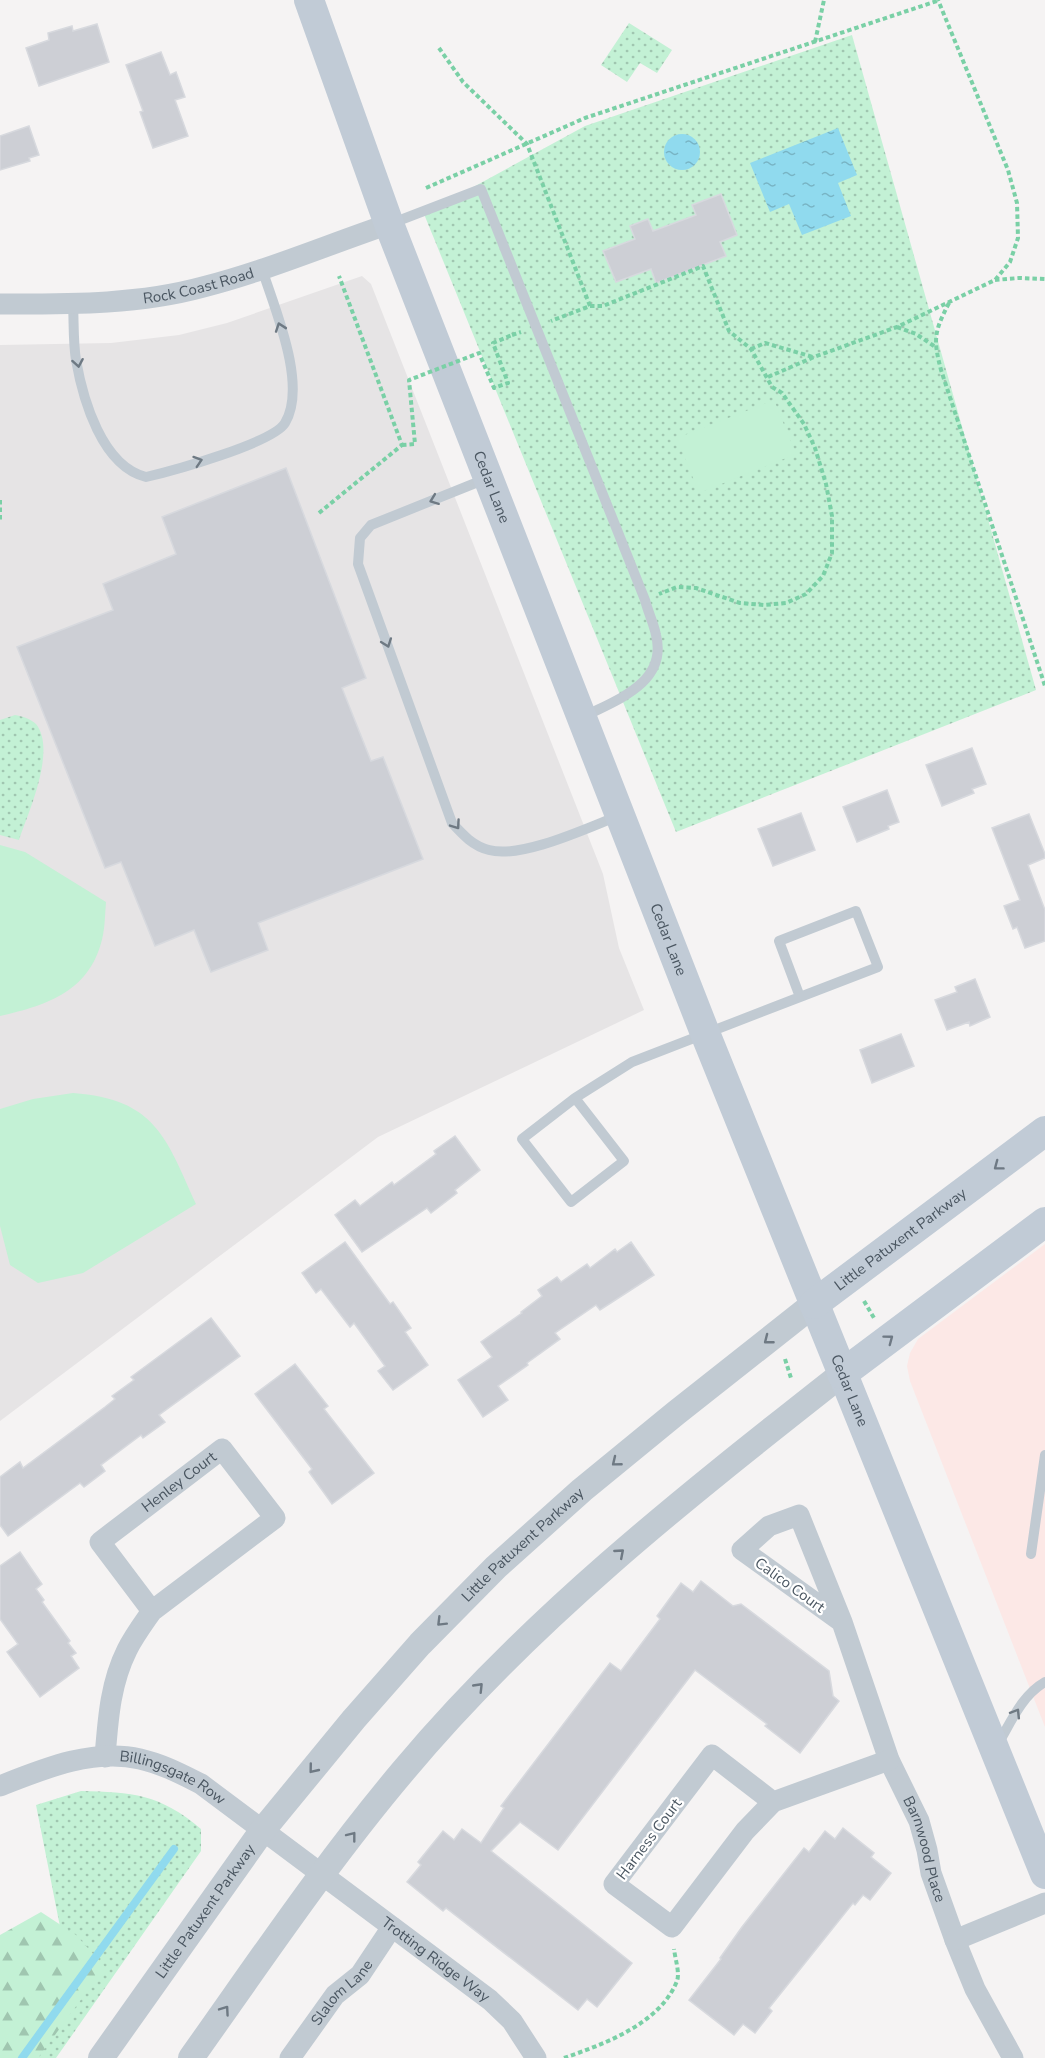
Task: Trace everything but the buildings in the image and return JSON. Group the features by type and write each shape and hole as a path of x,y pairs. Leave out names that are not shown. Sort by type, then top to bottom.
{"main road":[{"name":"Cedar Lane","path":"309,0 389,224 705,1033 1044,1868"},
{"name":"Little Patuxent Parkway","path":"814,1304 1045,1131"},
{"path":"842,1374 1045,1222"}],"street":[{"name":"Rock Coast Road","path":"0,304 73,304 161,296 203,287 262,269 389,224"},
{"name":"Little Patuxent Parkway","path":"101,2058 262,1831 412,1652 496,1567 590,1483 814,1304"},
{"path":"191,2058 323,1874 404,1770 467,1699 540,1624 619,1553 842,1374"},
{"name":"Henley Court","path":"105,1757 108,1710 114,1685 126,1652 152,1611 275,1518 222,1449 100,1542 152,1611"},
{"name":"Calico Court","path":"842,1622 742,1550 769,1526 799,1515 842,1622 889,1760"},
{"name":"Harness Court","path":"672,1927 614,1884 712,1755 773,1802"},
{"name":"Billingsgate Row","path":"0,1786 44,1769 80,1760 105,1757 139,1758 174,1770 201,1784 323,1874"},
{"path":"672,1927 745,1831 773,1802 889,1760"},
{"name":"Barnwood Place","path":"889,1760 919,1821 931,1874 975,1989 1013,2058"},
{"name":"Trotting Ridge Way","path":"323,1874 490,2000 512,2021 536,2058"},
{"path":"956,1940 1045,1903"},
{"name":"Slalom Lane","path":"290,2058 335,1995 360,1975 392,1927"}],"lane":[{"path":"389,224 481,189 645,600 657,637 657,657 651,672 638,688 583,717"},
{"path":"73,304 76,359 92,417 107,447 121,464 134,474 146,477 251,444 273,434 285,423 294,389 292,370 262,269"},
{"path":"488,478 371,525 360,538 358,564 452,824 468,840 490,851 510,851 531,848 621,815"},
{"path":"575,1098 624,1161 571,1202 522,1139 575,1098 632,1062 878,967 856,911 779,941 800,997"},
{"path":"1031,1554 1045,1455"},
{"path":"995,1750 1019,1707 1035,1688 1045,1682"}],"path":[{"path":"815,42 824,0"},
{"path":"426,188 585,118 937,0 1008,170 1017,203 1018,238 1010,262 995,280"},
{"path":"439,48 463,82 527,144 590,306"},
{"path":"319,513 402,445 415,444 409,380 479,353 494,388 508,383 493,343 590,306 603,306 703,267 729,331 752,349 772,387 782,393 804,424 815,448 826,484 832,516 832,552 823,576 806,594 786,603 764,605 740,603 696,588 677,587 645,600"},
{"path":"339,276 402,445"},
{"path":"768,377 814,357 897,327 995,280 1045,279"},
{"path":"949,303 937,327 935,347 944,382 1045,686"},
{"path":"897,327 916,334 935,347"},
{"path":"752,349 765,343 814,357"},
{"path":"0,500 0,520"},
{"path":"864,1300 879,1326"},
{"path":"781,1350 791,1378"},
{"path":"564,2058 614,2037 643,2021 664,2002 678,1979 672,1927"}],"shaded area":[{"path":"362,276 371,284 603,874 619,948 644,1010 378,1137 0,1421 0,345 111,343 179,335 227,323"},
{"path":"1045,1244 1045,1727 910,1381 907,1366 910,1353 918,1339"}],"green space":[{"path":"629,23 672,50 657,73 640,63 627,82 601,65"},
{"path":"852,35 1036,690 676,832 424,214 585,126"},
{"path":"774,400 796,454 699,493 677,438"},
{"path":"15,715 36,724 42,735 43,749 39,782 19,840 0,835 0,720"},
{"path":"0,845 25,852 106,902 104,931 97,954 89,969 78,982 51,1000 0,1016"},
{"path":"73,1093 123,1103 140,1113 166,1141 196,1204 83,1273 38,1283 10,1265 0,1226 0,1109 33,1099"},
{"path":"81,1791 131,1794 172,1808 201,1829 201,1851 56,2058 0,2058 63,1942 36,1805"},
{"path":"41,1912 76,1935 105,1967 38,2058 0,2058 0,1935"}],"water":[{"path":"838,128 857,175 838,183 851,216 802,235 789,204 770,212 750,163"},
{"path":"682,134 695,139 700,152 695,165 682,170 669,165 664,152 669,139"}],"waterway":[{"path":"22,2058 174,1849"}]}
